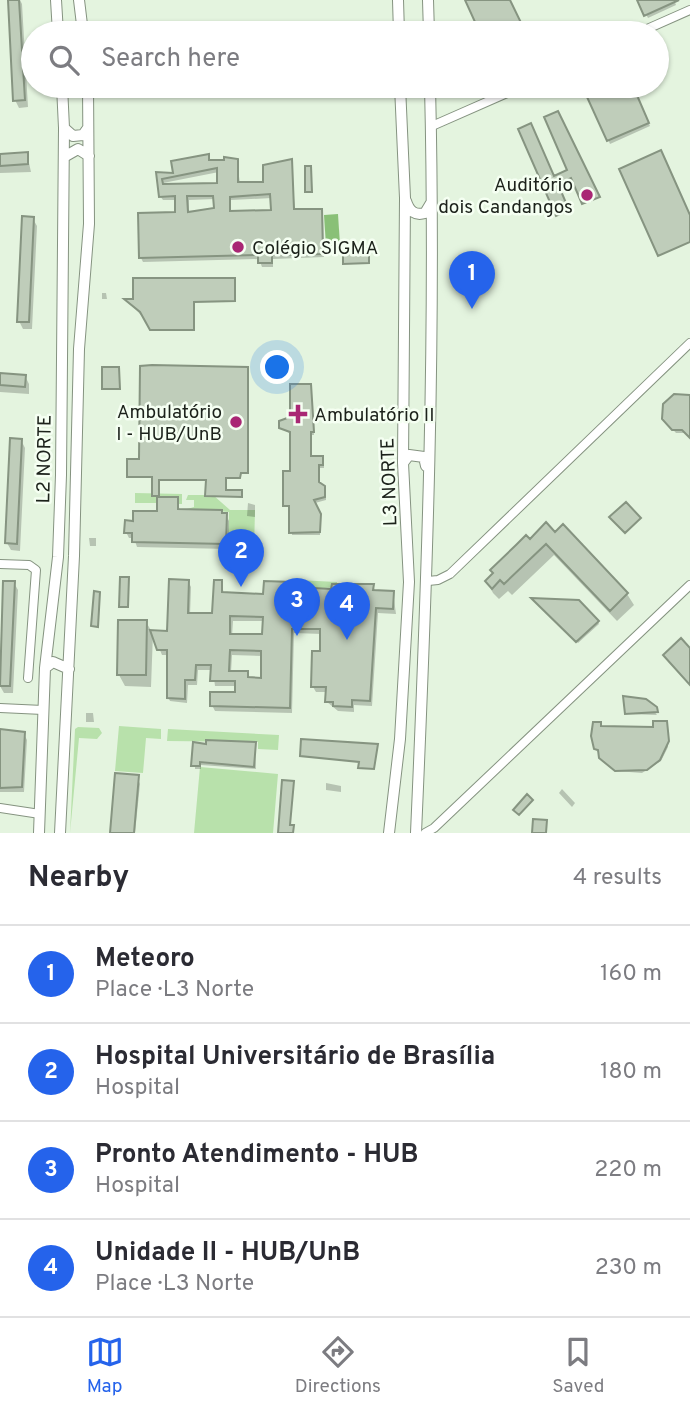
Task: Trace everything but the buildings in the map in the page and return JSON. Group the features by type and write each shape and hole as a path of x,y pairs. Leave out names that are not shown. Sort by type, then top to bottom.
{"main road":[{"path":"56,0 57,21"},
{"path":"79,0 82,21"},
{"path":"398,0 399,21"},
{"path":"428,0 429,21"},
{"name":"L2 NORTE","path":"39,833 45,668 58,557 61,475 63,98"},
{"name":"L2 NORTE","path":"60,833 69,669 79,349 89,224 88,98"},
{"name":"L3 NORTE","path":"389,833 400,739 408,594 403,463 405,198 401,98"},
{"name":"L3 NORTE","path":"416,833 428,581 431,98"},
{"path":"64,128 76,136 83,135 88,127"},
{"path":"64,157 78,149 89,156"},
{"path":"405,198 410,210 417,214 427,212 432,200"},
{"path":"403,463 409,455 422,456 429,484"},
{"path":"45,668 53,663 69,669"}],"street":[{"path":"665,21 690,10"},
{"path":"432,127 496,98"},
{"path":"428,581 450,574 690,343"},
{"path":"0,564 29,565 36,570 28,678"},
{"path":"425,833 434,828 690,585"},
{"path":"0,708 43,710"},
{"path":"0,808 40,814"}],"shaded area":[{"path":"338,214 340,245 326,246 324,215"},
{"path":"135,493 182,494 182,504 178,504 178,498 158,497 158,503 135,503"},
{"path":"188,495 213,495 230,510 255,510 254,550 228,550 229,512 187,509 194,507 194,500 186,500"},
{"path":"297,580 337,582 337,587 312,589 311,617 302,592 296,592"},
{"path":"119,726 161,729 161,739 146,738 143,773 115,771"},
{"path":"99,728 102,733 97,739 79,738 70,833 75,729"},
{"path":"168,729 279,735 278,750 258,749 258,742 167,741"},
{"path":"200,767 278,774 273,833 194,833"}],"place":[{"name":"Auditório dois Candangos","path":"587,195"},
{"name":"Colégio SIGMA","path":"238,247"},
{"name":"Meteoro","path":"472,309"},
{"name":"Ambulatório II","path":"298,414"},
{"name":"Ambulatório I - HUB/UnB","path":"236,422"},
{"name":"Hospital Universitário de Brasília","path":"241,587"},
{"name":"Pronto Atendimento - HUB","path":"297,636"},
{"name":"Unidade II - HUB/UnB","path":"347,640"}]}
